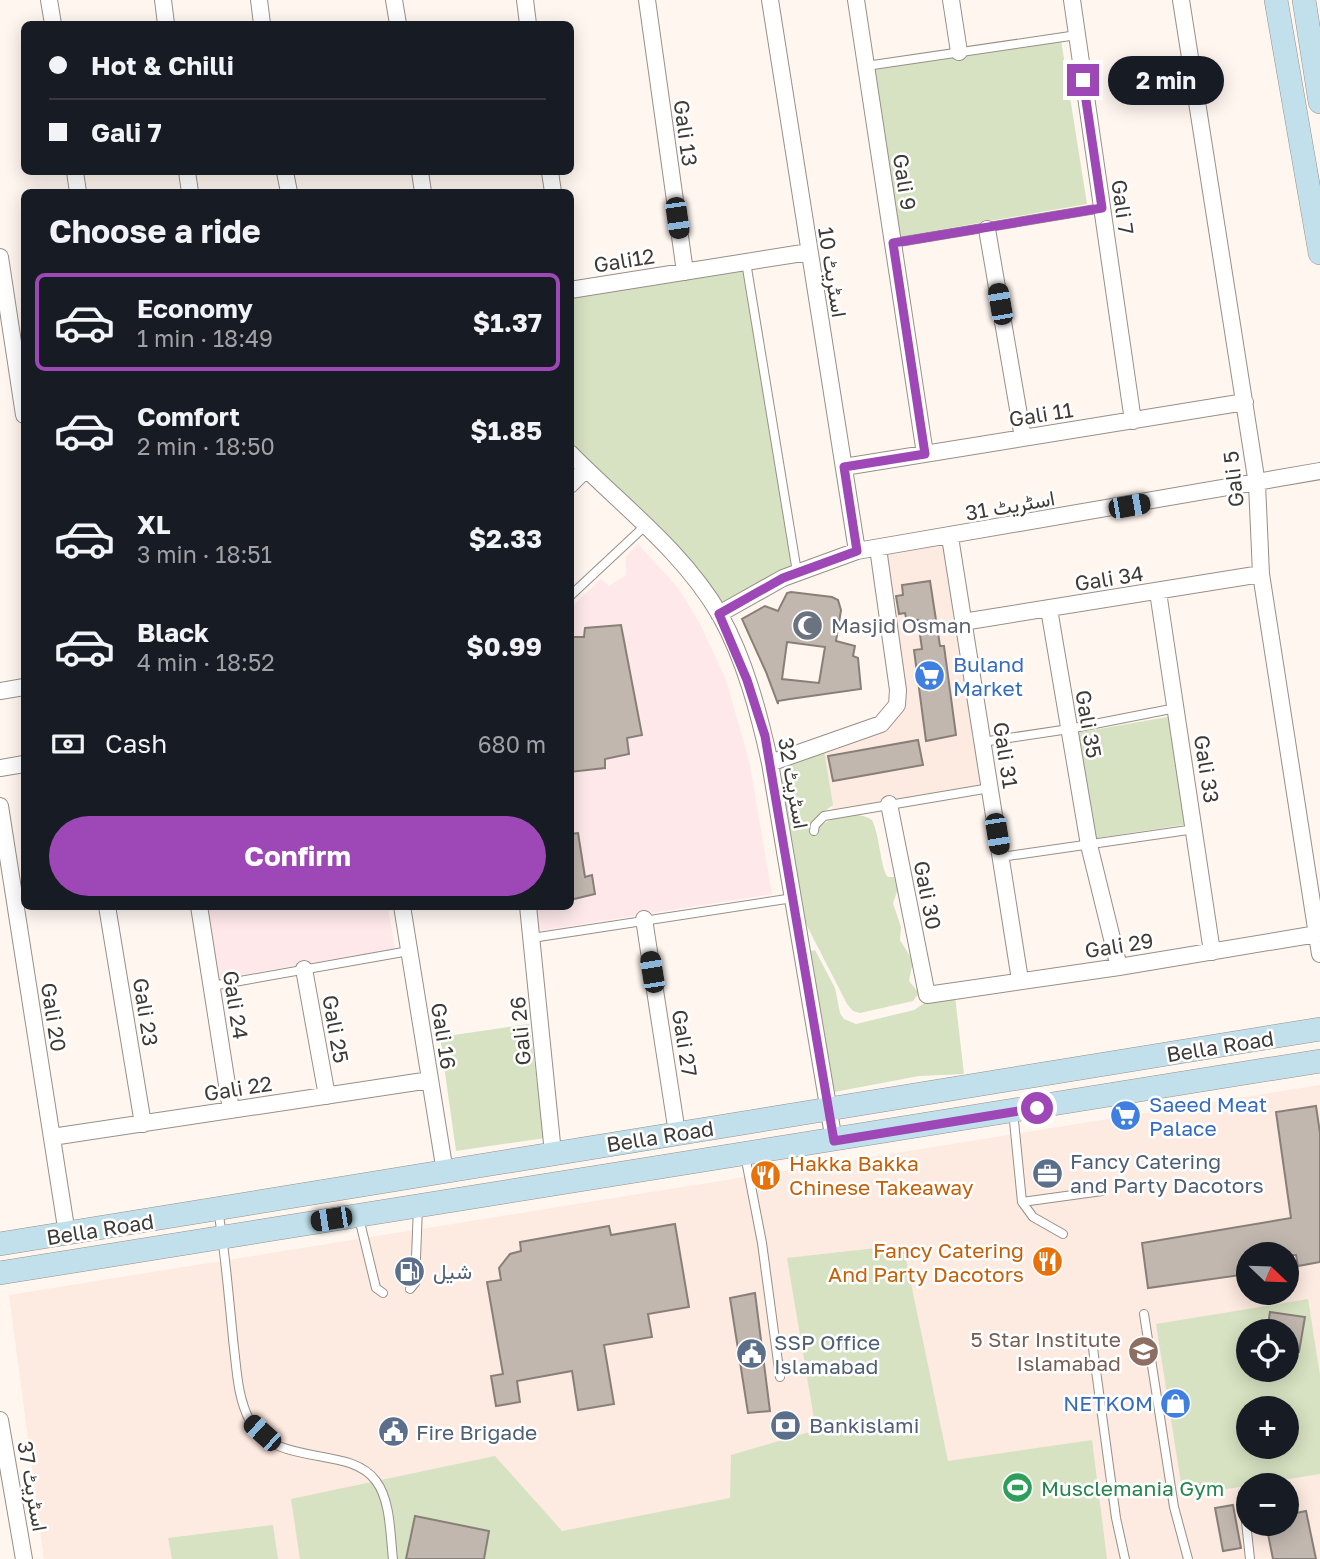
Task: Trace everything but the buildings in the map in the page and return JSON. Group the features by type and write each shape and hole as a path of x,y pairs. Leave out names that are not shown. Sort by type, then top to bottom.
{"street":[{"path":"49,0 52,21"},
{"path":"163,0 166,21"},
{"path":"259,0 262,21"},
{"path":"394,0 398,21"},
{"path":"525,0 528,21"},
{"name":"Gali 13","path":"647,0 685,272"},
{"name":"اسٹریٹ 10","path":"770,0 857,551"},
{"name":"Gali 9","path":"856,0 925,454"},
{"path":"951,0 959,52"},
{"name":"Gali 7","path":"1072,0 1133,421"},
{"name":"Gali 5","path":"1181,0 1257,484 1261,574 1320,954"},
{"path":"1276,0 1320,253"},
{"path":"1304,0 1320,102"},
{"path":"988,229 1023,438"},
{"name":"Gali12","path":"574,289 808,252"},
{"path":"0,257 21,395"},
{"name":"Gali 11","path":"844,467 1245,402"},
{"name":"اسٹریٹ 32","path":"574,457 646,525 691,574 719,614 754,698 770,763 834,1141"},
{"path":"574,481 586,469"},
{"name":"اسٹریٹ 31","path":"719,614 797,572 857,551 1320,471"},
{"name":"Gali 31","path":"950,537 1020,980"},
{"path":"770,763 868,730 888,718 897,705 898,690 877,548"},
{"name":"Gali 34","path":"963,622 1261,574"},
{"name":"Gali 33","path":"1158,592 1212,952"},
{"name":"Gali 35","path":"1049,609 1089,845 1119,967"},
{"path":"0,691 21,688"},
{"path":"0,768 21,764"},
{"name":"Gali 30","path":"889,804 927,995"},
{"name":"Gali 20","path":"0,806 67,1234"},
{"name":"Gali 23","path":"108,910 143,1124"},
{"name":"Gali 24","path":"200,910 231,1110"},
{"name":"Gali 16","path":"403,910 445,1172"},
{"name":"Gali 26","path":"529,910 553,1153"},
{"name":"Gali 27","path":"644,919 677,1133"},
{"name":"Gali 29","path":"927,995 1317,934"},
{"name":"Gali 25","path":"304,969 327,1096"},
{"name":"Bella Road","path":"0,1244 1320,1029"},
{"path":"1172,1054 1177,1085"},
{"name":"Bella Road","path":"0,1273 1320,1061"},
{"name":"Gali 22","path":"52,1138 430,1080"},
{"path":"581,1148 586,1178"},
{"path":"364,1214 366,1185"},
{"name":"اسٹریٹ 37","path":"0,1420 24,1559"}],"lane":[{"path":"866,66 1077,35"},
{"path":"893,243 1102,208"},
{"path":"746,262 797,572"},
{"path":"574,592 646,525"},
{"path":"982,742 1069,729 1176,708"},
{"path":"814,831 815,825 824,816 990,788"},
{"path":"1001,857 1195,829"},
{"path":"533,938 793,898"},
{"path":"212,986 409,951"},
{"path":"1013,1111 1022,1202 1033,1217 1063,1234"},
{"path":"745,1154 762,1243 780,1377"},
{"path":"1022,1202 1102,1191"},
{"path":"410,1289 415,1283 418,1204"},
{"path":"218,1210 240,1394 251,1423 273,1443 308,1456 340,1459 360,1468 376,1481 385,1501 393,1559"},
{"path":"364,1214 376,1288 383,1293"},
{"path":"1144,1314 1174,1507 1188,1559"},
{"path":"1092,1342 1116,1518 1125,1559"},
{"path":"1248,1536 1250,1559"}],"shaded area":[{"name":"Buland Market","path":"950,537 990,788 833,815 823,744 894,711 878,548"},
{"path":"638,544 679,589 701,626 726,680 749,761 772,894 539,931 536,910 574,910 574,604 601,579 609,586 626,575 626,557"},
{"path":"206,910 388,910 395,949 217,979"},
{"path":"1320,1085 1320,1559 44,1559 9,1295"}],"green space":[{"path":"1061,40 1087,204 899,237 872,67"},
{"path":"746,262 797,572 719,614 574,456 574,291"},
{"path":"1173,716 1189,824 1091,839 1076,733"},
{"path":"823,744 833,805 818,816 816,829 843,816 859,815 872,820 886,873 888,877 896,877 898,889 893,903 901,927 900,940 913,961 909,981 919,993 913,1001 860,1013 853,1011 803,918 781,780 787,762"},
{"path":"815,950 835,988 840,1013 844,1019 856,1024 914,1010 929,1000 955,996 964,1074 919,1076 829,1093 807,952"},
{"path":"529,1024 545,1138 456,1151 440,1037"},
{"path":"903,1245 948,1461 1092,1440 1107,1559 300,1559 291,1499 495,1456 562,1531 730,1498 731,1455 816,1430 787,1258"},
{"path":"1308,1299 1320,1375 1320,1474 1299,1477 1299,1473 1236,1473 1236,1487 1183,1496 1156,1324 1265,1306 1298,1306 1299,1300"},
{"path":"273,1525 278,1559 172,1559 168,1538"}],"place":[{"name":"Masjid Osman","path":"808,625"},
{"name":"Buland Market","path":"930,676"},
{"name":"Saeed Meat Palace","path":"1126,1116"},
{"name":"Fancy Catering and Party Dacotors","path":"1047,1173"},
{"name":"Hakka Bakka Chinese Takeaway","path":"766,1175"},
{"name":"Fancy Catering And Party Dacotors","path":"1047,1262"},
{"name":"شیل","path":"410,1271"},
{"name":"5 Star Institute Islamabad","path":"1144,1351"},
{"name":"SSP Office Islamabad","path":"751,1354"},
{"name":"NETKOM","path":"1176,1403"},
{"name":"Bankislami","path":"786,1425"},
{"name":"Fire Brigade","path":"393,1432"},
{"name":"Musclemania Gym","path":"1018,1488"}],"route":[{"path":"1037,1108 834,1141 765,736 747,680 719,614 783,578 857,551 844,467 925,454 893,243 1102,208 1083,80"}]}
